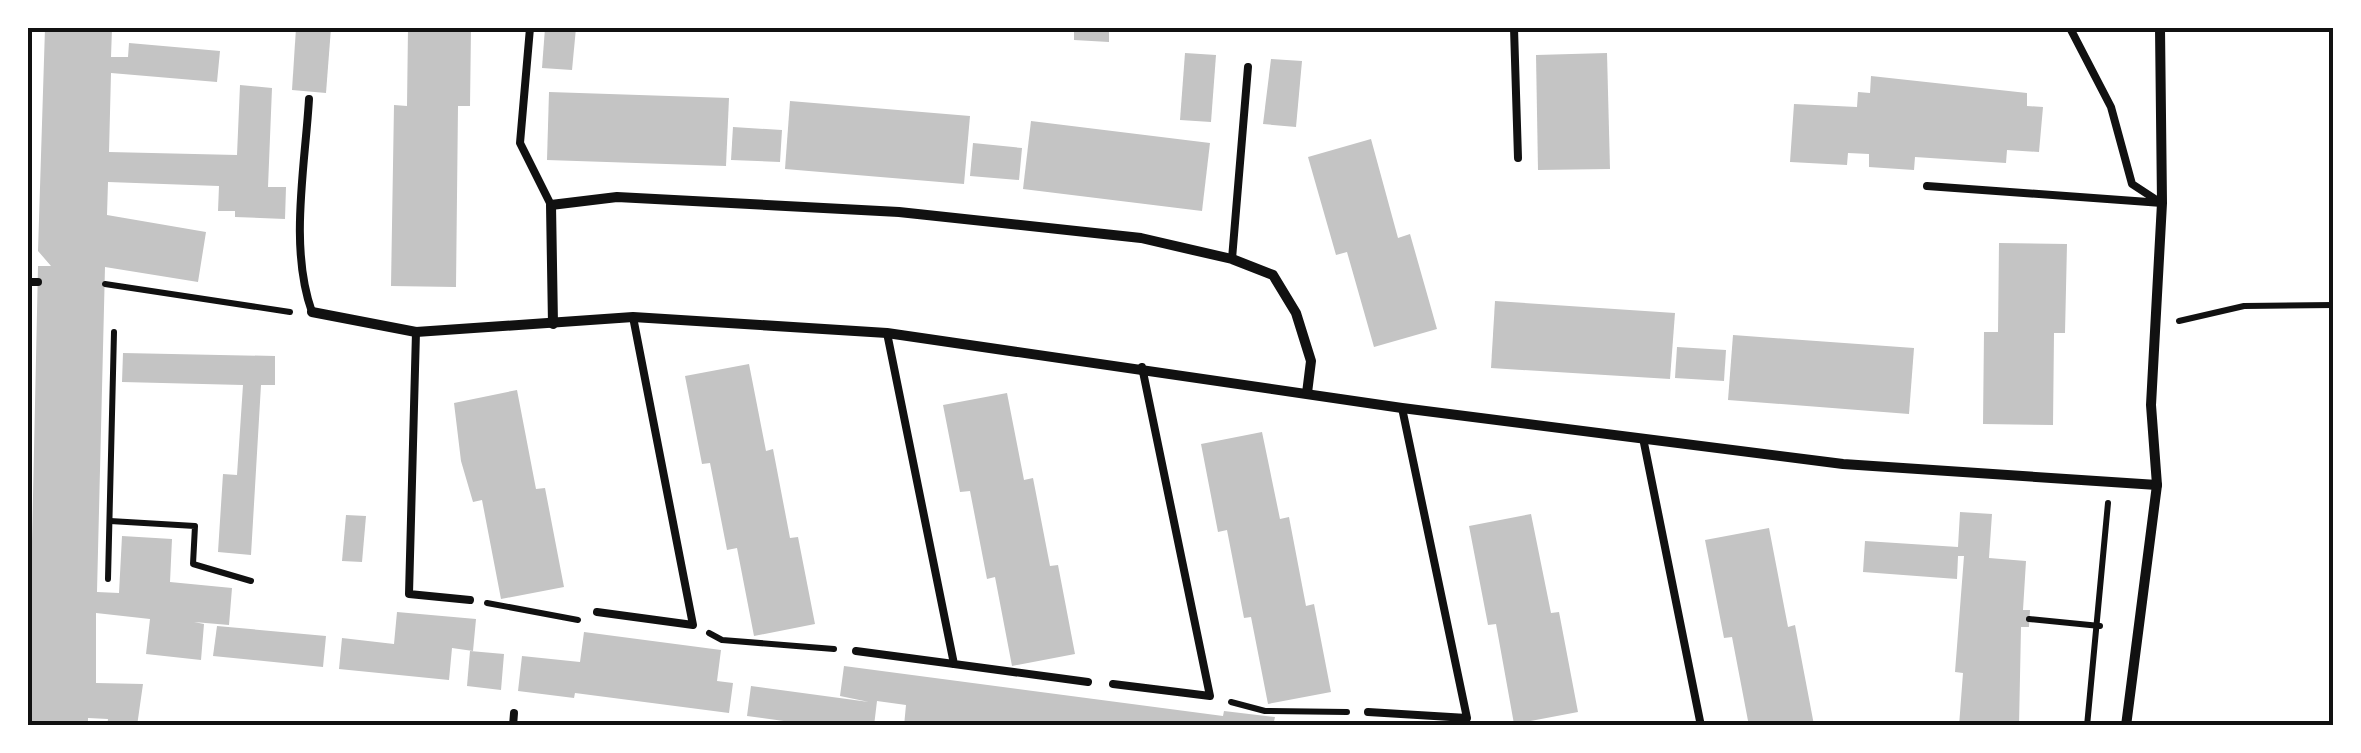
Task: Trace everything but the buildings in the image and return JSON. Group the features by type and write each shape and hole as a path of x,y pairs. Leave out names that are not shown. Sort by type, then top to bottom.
{"street":[{"path":"2126,726 2156,485 2151,442 2162,204 2160,28"},
{"path":"554,324 550,205 617,198 899,212 1141,238 1232,259 1273,274 1296,313 1311,361 1307,393"},
{"path":"312,312 416,332 634,318 887,333 1402,408 1844,464 2156,485"}],"lane":[{"path":"530,28 520,143 550,205"},
{"path":"1514,28 1518,158"},
{"path":"2070,28 2111,107 2132,184 2162,204"},
{"path":"1232,259 1248,67"},
{"path":"308,100 302,242 303,278 312,312"},
{"path":"1927,186 2162,204"},
{"path":"598,612 693,625 634,318"},
{"path":"416,332 409,594 470,600"},
{"path":"887,333 954,664"},
{"path":"1114,684 1210,696 1142,368"},
{"path":"1368,712 1466,718 1402,408"},
{"path":"1644,438 1701,726"},
{"path":"856,651 1088,682"},
{"path":"513,726 514,713"},
{"path":"1605,725 1632,726"}],"path":[{"path":"105,284 272,311"},
{"path":"2154,330 2198,314 2244,306 2334,305"},
{"path":"108,579 114,332"},
{"path":"2087,726 2100,626 2110,482"},
{"path":"110,521 195,526 193,564 251,581"},
{"path":"470,600 578,620 598,612"},
{"path":"2029,619 2100,626"},
{"path":"693,625 722,640 856,651"},
{"path":"1210,696 1265,711 1368,712"}]}
